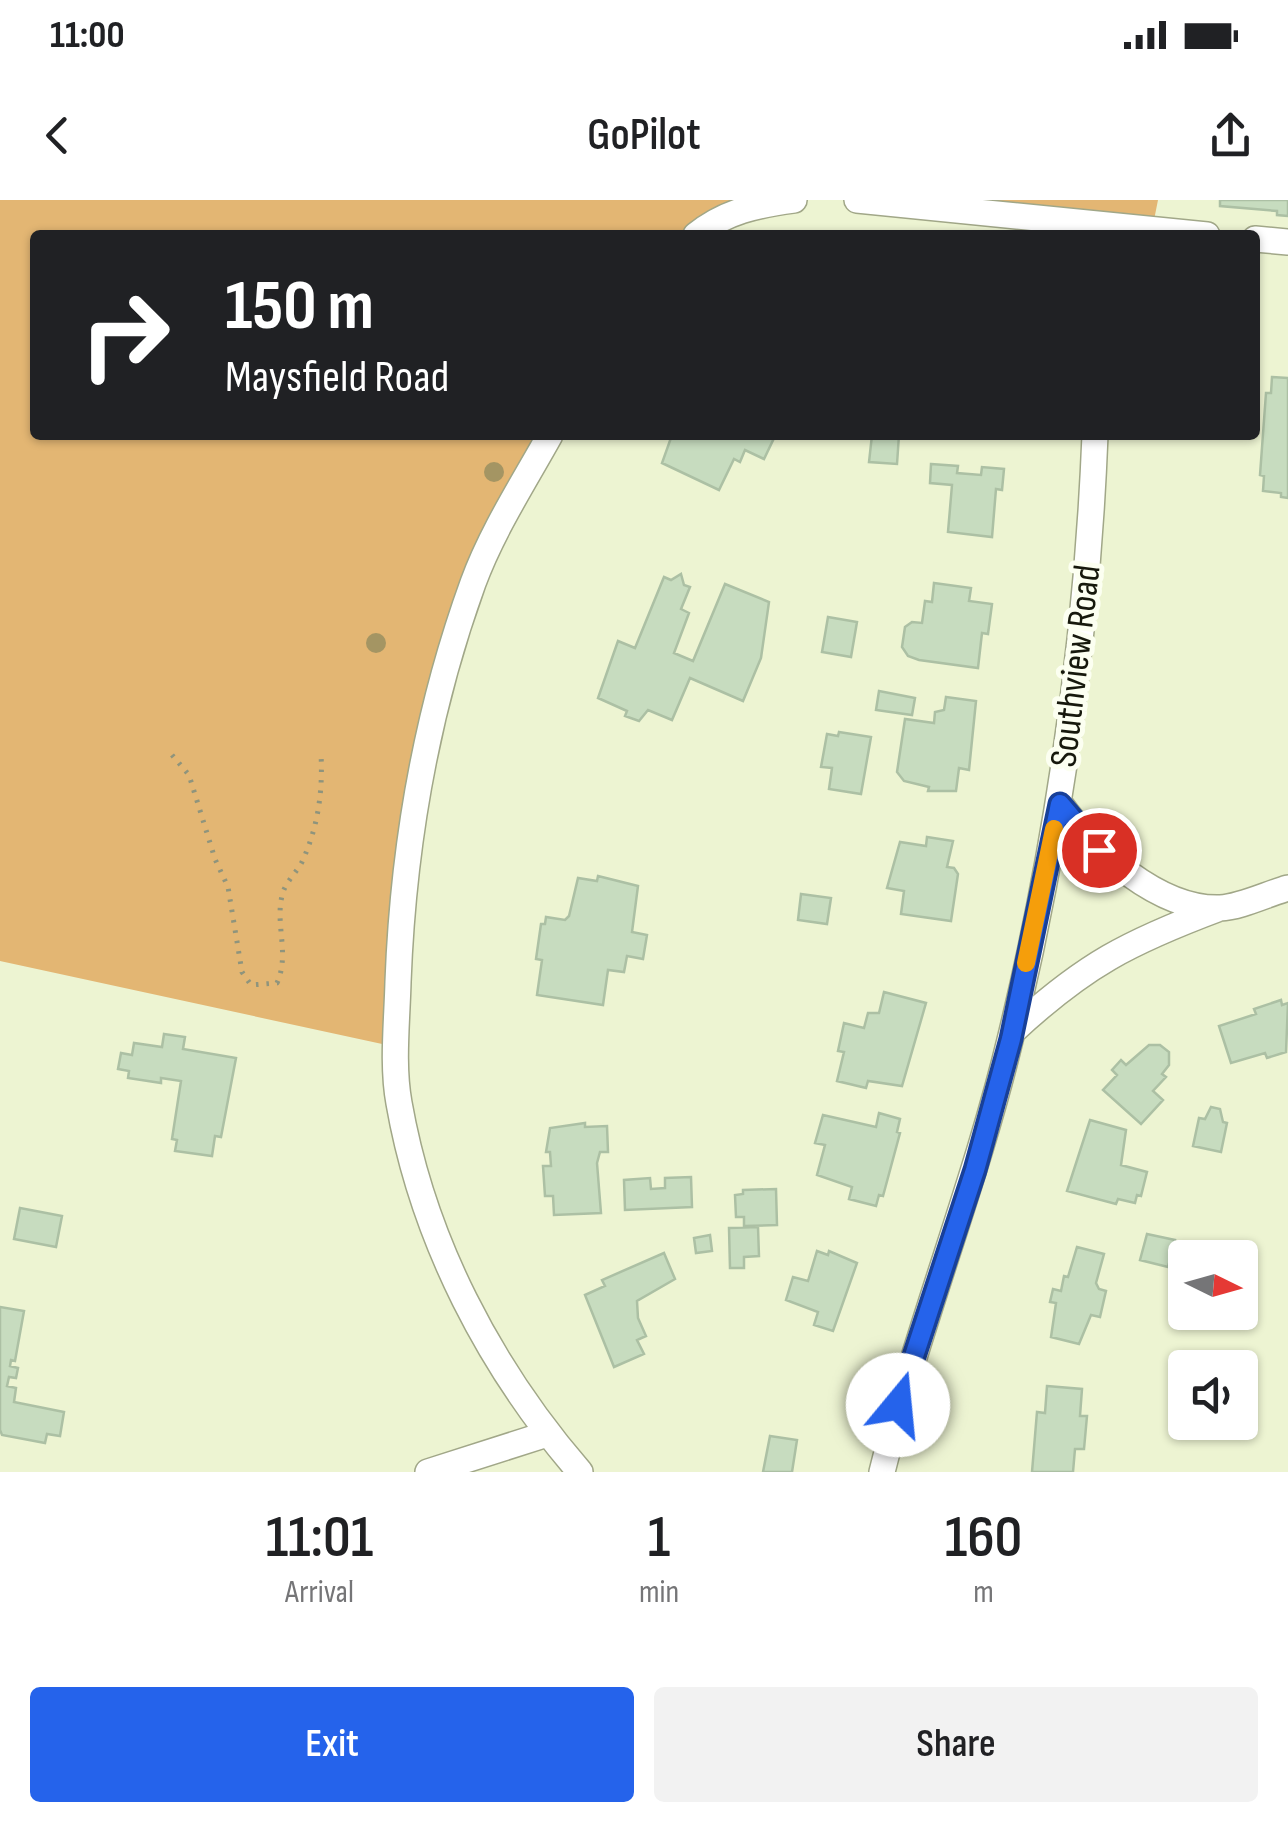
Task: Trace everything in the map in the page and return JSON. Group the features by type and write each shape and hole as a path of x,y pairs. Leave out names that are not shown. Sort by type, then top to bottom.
{"street":[{"path":"703,230 722,217 752,206 794,200"},
{"path":"857,200 1053,227 1110,230"},
{"path":"1260,240 1288,242"},
{"path":"547,440 474,580 432,723 412,828 400,932 396,1047 398,1100 429,1220 478,1326 548,1434 580,1472"},
{"name":"Southview Road","path":"882,1472 903,1384 975,1170 1012,1032 1060,804 1083,622 1095,440"},
{"path":"1060,804 1099,850 1153,888 1181,900 1220,908"},
{"path":"1012,1032 1094,963 1137,940 1220,908 1288,888"},
{"path":"428,1472 548,1434"}],"path":[{"path":"172,755 189,775 215,859 228,887 242,972 252,984 267,986 277,982 283,970 282,894 315,832 322,782 321,754"}],"shaded area":[{"path":"0,200 794,200 710,230 30,230 30,440 547,440 513,501 432,723 396,1047 0,961"},
{"path":"857,200 1158,200 1152,230"}],"building":[{"path":"1220,200 1288,200 1288,216 1277,215 1277,211 1220,206"},
{"path":"1272,377 1288,378 1288,498 1263,491 1264,476 1260,475 1266,393 1271,393"},
{"path":"670,440 773,440 764,459 745,450 740,462 734,459 719,490 662,463"},
{"path":"871,440 899,440 897,464 869,462"},
{"path":"931,464 958,466 957,473 981,475 982,467 1004,469 1002,490 996,489 992,537 948,532 952,485 930,483"},
{"path":"681,574 684,585 690,587 681,609 689,613 674,653 693,661 725,584 769,602 761,658 743,701 690,678 672,720 648,710 639,721 598,698 618,641 635,648 664,577 671,580"},
{"path":"934,583 971,588 969,601 992,604 988,634 982,633 978,668 919,660 908,656 902,647 905,627 912,622 922,623 925,601 932,602"},
{"path":"828,617 857,622 851,657 822,652"},
{"path":"879,691 915,698 912,715 876,710"},
{"path":"946,697 976,701 969,770 959,768 956,791 928,791 929,787 904,781 897,772 905,719 934,723 935,712 944,710"},
{"path":"839,732 871,737 861,794 829,789 832,768 821,767 827,734 838,736"},
{"path":"927,837 953,841 947,867 958,874 951,921 901,914 904,891 887,888 900,842 926,846"},
{"path":"598,876 638,886 632,932 647,935 643,959 627,956 624,972 608,970 603,1005 537,995 542,960 536,959 541,924 545,924 546,917 565,920 578,878 597,881"},
{"path":"801,894 831,898 827,924 798,920"},
{"path":"884,992 926,1003 902,1086 868,1081 866,1088 837,1081 844,1052 838,1051 844,1023 864,1028 868,1013 879,1013"},
{"path":"1281,1000 1282,1005 1288,1003 1286,1052 1267,1058 1265,1053 1231,1063 1219,1026 1256,1014 1254,1009"},
{"path":"164,1034 185,1037 183,1049 236,1058 221,1137 215,1136 212,1156 175,1151 177,1140 172,1139 181,1081 161,1078 161,1083 128,1078 129,1071 118,1069 121,1053 132,1055 134,1043 162,1047"},
{"path":"1149,1045 1160,1045 1169,1052 1169,1065 1162,1074 1166,1077 1153,1091 1163,1100 1141,1124 1103,1090 1117,1075 1112,1070 1121,1060 1126,1065"},
{"path":"1211,1107 1220,1109 1223,1122 1227,1123 1221,1152 1193,1146 1199,1118 1205,1119"},
{"path":"879,1113 900,1119 900,1133 883,1196 879,1195 876,1206 849,1199 852,1187 817,1175 825,1145 815,1143 823,1115 876,1127"},
{"path":"1090,1120 1126,1130 1121,1165 1147,1172 1141,1196 1137,1195 1135,1203 1118,1199 1116,1204 1067,1191"},
{"path":"585,1123 585,1127 607,1126 608,1152 600,1152 597,1163 601,1213 554,1215 553,1196 545,1196 543,1166 551,1166 550,1152 546,1152 550,1128"},
{"path":"691,1177 692,1207 625,1210 624,1180 650,1178 651,1189 665,1188 665,1178"},
{"path":"776,1189 777,1225 744,1226 744,1217 736,1217 735,1195 743,1194 743,1190"},
{"path":"20,1208 62,1216 56,1247 14,1239"},
{"path":"758,1227 759,1256 744,1257 744,1268 730,1268 729,1228"},
{"path":"1147,1234 1175,1240 1168,1240 1168,1267 1140,1260"},
{"path":"710,1235 712,1251 696,1253 694,1238"},
{"path":"1077,1247 1104,1254 1096,1283 1106,1291 1100,1317 1091,1315 1079,1344 1051,1337 1056,1303 1050,1302 1053,1289 1061,1291 1064,1276 1068,1277"},
{"path":"817,1251 828,1255 829,1251 857,1263 833,1331 814,1325 818,1312 786,1300 793,1277 808,1281"},
{"path":"664,1253 675,1279 637,1301 638,1318 646,1336 637,1340 644,1354 614,1367 585,1295 605,1286 602,1280"},
{"path":"0,1307 24,1311 15,1361 11,1360 10,1366 18,1368 16,1378 9,1377 7,1386 16,1388 14,1402 64,1412 60,1436 47,1434 45,1443 2,1435 0,1430"},
{"path":"1047,1386 1082,1389 1080,1416 1087,1416 1084,1449 1075,1449 1073,1472 1032,1472 1037,1412 1045,1413"},
{"path":"770,1436 797,1440 792,1472 763,1472"}],"slow traffic":[{"path":"1026,963 1054,829"}],"route":[{"path":"898,1405 975,1170 1011,1039 1060,804 1099,850"}]}
